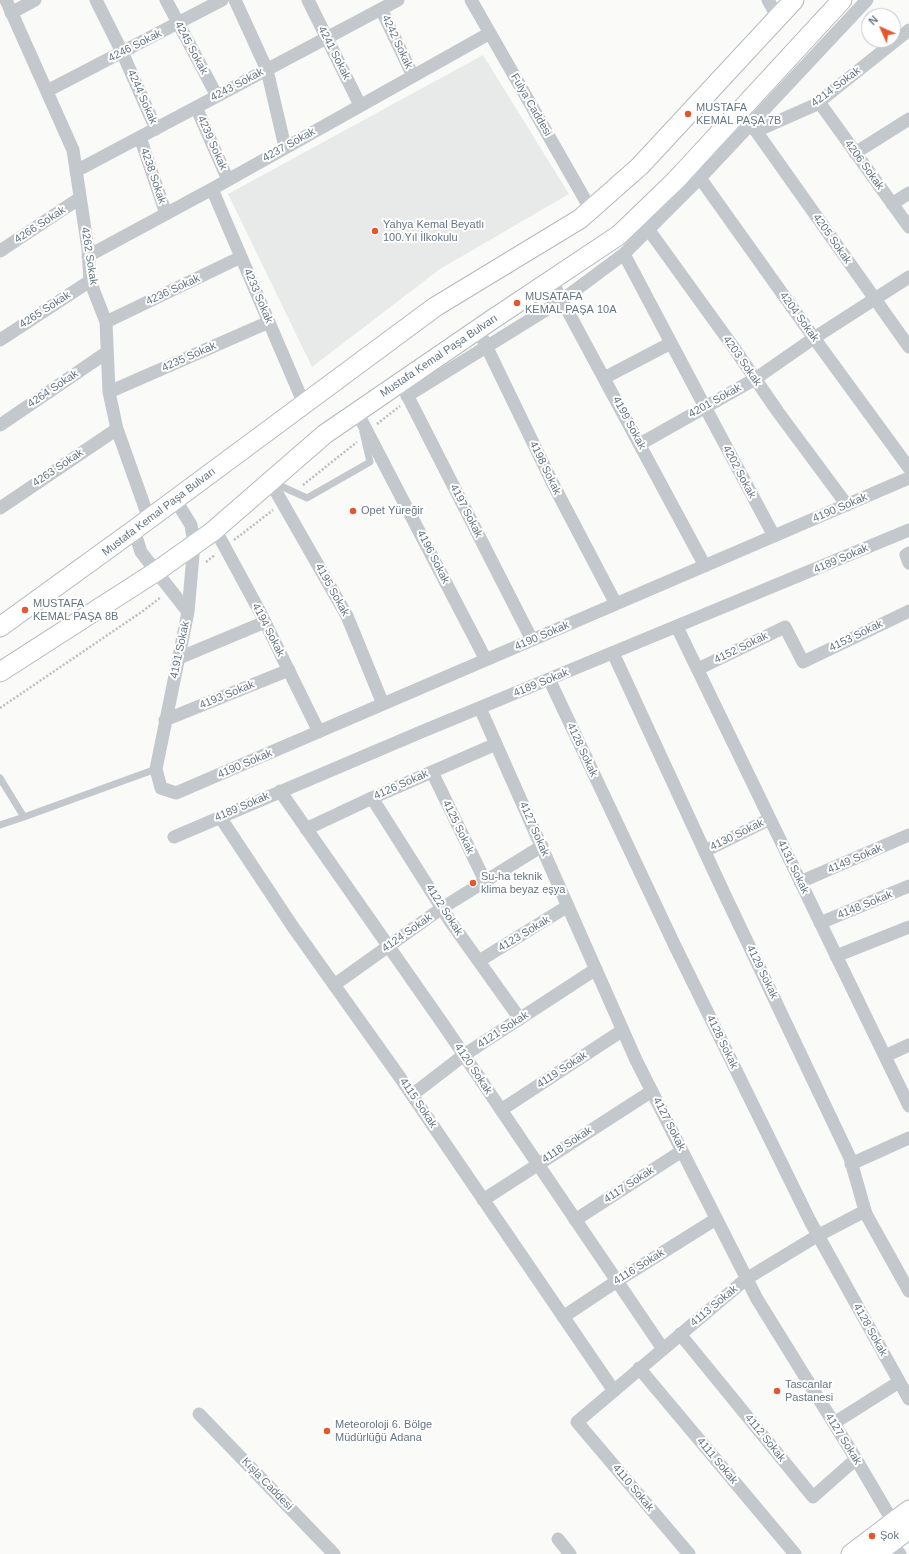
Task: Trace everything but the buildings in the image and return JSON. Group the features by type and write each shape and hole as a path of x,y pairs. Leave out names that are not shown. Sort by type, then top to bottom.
{"main road":[{"name":"Mustafa Kemal Paşa Bulvarı","path":"0,627 149,519 435,307 580,219 640,166 794,0"},
{"name":"Mustafa Kemal Paşa Bulvarı","path":"0,672 157,571 215,529 325,434 358,412 404,389 478,329 619,235 643,223 747,124 842,0"},
{"path":"889,1550 909,1510"},
{"path":"851,1554 901,1526"}],"street":[{"name":"4262 Sokak","path":"6,0 73,150 88,256 90,281 106,322 106,353 109,392 117,428 149,519"},
{"path":"11,13 35,0"},
{"name":"4244 Sokak","path":"96,0 122,52 156,129"},
{"name":"4245 Sokak","path":"166,0 217,96"},
{"name":"4246 Sokak","path":"47,91 222,0"},
{"path":"236,0 267,70 285,147"},
{"name":"4241 Sokak","path":"308,0 360,105"},
{"name":"4243 Sokak","path":"76,171 398,0"},
{"name":"Fulya Caddesi","path":"471,0 591,210"},
{"path":"768,0 778,18"},
{"path":"747,124 867,0"},
{"name":"4242 Sokak","path":"381,9 413,76"},
{"name":"4214 Sokak","path":"747,124 819,102 909,30"},
{"name":"4237 Sokak","path":"88,256 212,189 490,33"},
{"name":"4206 Sokak","path":"819,102 909,227"},
{"name":"4239 Sokak","path":"196,107 228,180"},
{"path":"855,153 909,119"},
{"name":"4205 Sokak","path":"747,124 909,347"},
{"name":"4238 Sokak","path":"140,137 166,214"},
{"name":"4204 Sokak","path":"695,172 909,468"},
{"name":"4233 Sokak","path":"212,189 304,404"},
{"path":"892,204 909,194"},
{"name":"4266 Sokak","path":"0,251 80,198"},
{"path":"404,389 487,347 562,300 624,254 643,223"},
{"name":"4203 Sokak","path":"643,223 778,412 847,505"},
{"name":"4202 Sokak","path":"624,254 774,536"},
{"name":"4236 Sokak","path":"106,322 241,257"},
{"name":"4201 Sokak","path":"640,444 755,379 814,338 909,277"},
{"name":"4199 Sokak","path":"551,280 705,566"},
{"name":"4265 Sokak","path":"0,340 90,281"},
{"name":"4235 Sokak","path":"109,392 269,322"},
{"name":"4198 Sokak","path":"478,329 553,484 616,604"},
{"path":"604,378 671,343"},
{"name":"4264 Sokak","path":"0,425 106,353"},
{"name":"4197 Sokak","path":"404,389 532,640"},
{"name":"4196 Sokak","path":"358,412 486,660"},
{"name":"4263 Sokak","path":"0,508 117,428"},
{"name":"4190 Sokak","path":"176,793 909,478"},
{"name":"4195 Sokak","path":"270,481 347,616 383,704"},
{"name":"4191 Sokak","path":"176,499 191,525 194,544 188,612 156,769 161,788 176,793"},
{"name":"4194 Sokak","path":"215,529 265,622 319,732"},
{"path":"134,530 141,552 188,612"},
{"name":"4189 Sokak","path":"174,837 549,679 909,530"},
{"path":"909,554 906,555 909,563"},
{"name":"4153 Sokak","path":"785,627 804,662 909,611"},
{"path":"178,658 265,622"},
{"name":"4131 Sokak","path":"677,627 909,1106"},
{"name":"4152 Sokak","path":"698,670 785,627"},
{"name":"4129 Sokak","path":"613,653 812,1076 851,1164 865,1211 904,1272 909,1291"},
{"name":"4193 Sokak","path":"165,720 289,670"},
{"name":"4128 Sokak","path":"549,679 675,946 817,1236 909,1399"},
{"name":"4127 Sokak","path":"480,708 623,1030 746,1279 856,1460 901,1526"},
{"name":"4126 Sokak","path":"306,829 372,798 496,744"},
{"name":"4125 Sokak","path":"432,772 485,881"},
{"name":"4120 Sokak","path":"280,792 464,1055 663,1349"},
{"name":"4122 Sokak","path":"372,798 442,908 520,1019"},
{"name":"4115 Sokak","path":"220,817 293,928 412,1094 614,1391"},
{"name":"4130 Sokak","path":"705,851 770,820"},
{"name":"4149 Sokak","path":"800,882 909,836"},
{"name":"4124 Sokak","path":"334,985 442,908 542,846"},
{"name":"4148 Sokak","path":"820,923 909,886"},
{"name":"4123 Sokak","path":"479,961 568,906"},
{"path":"836,956 909,927"},
{"name":"4121 Sokak","path":"412,1094 464,1055 596,970"},
{"name":"4119 Sokak","path":"501,1110 623,1030"},
{"path":"885,1056 909,1045"},
{"name":"4118 Sokak","path":"483,1200 652,1090"},
{"path":"851,1164 909,1138"},
{"name":"4117 Sokak","path":"575,1220 682,1151"},
{"name":"4113 Sokak","path":"577,1422 746,1279 817,1236 865,1211"},
{"name":"4116 Sokak","path":"563,1317 716,1219"},
{"name":"4112 Sokak","path":"680,1334 813,1497 856,1460"},
{"name":"4111 Sokak","path":"639,1368 795,1554"},
{"path":"834,1423 900,1382"},
{"name":"Kışla Caddesi","path":"199,1414 334,1554"},
{"name":"4110 Sokak","path":"577,1422 689,1554"},
{"path":"558,1539 570,1554"}],"lane":[{"path":"270,481 308,498 370,462 358,412"},
{"path":"0,825 156,769"},
{"path":"0,778 24,817"}],"shaded area":[{"name":"Yahya Kemal Beyatlı 100.Yıl İlkokulu","path":"483,55 569,194 440,269 312,367 228,194"}],"place":[{"name":"MUSTAFA KEMAL PAŞA 7B","path":"688,114"},
{"name":"Yahya Kemal Beyatlı 100.Yıl İlkokulu","path":"375,231"},
{"name":"MUSATAFA KEMAL PAŞA 10A","path":"517,303"},
{"name":"Opet Yüreğir","path":"353,511"},
{"name":"MUSTAFA KEMAL PAŞA 8B","path":"25,610"},
{"name":"Su-ha teknik klima beyaz eşya","path":"473,883"},
{"name":"Tascanlar Pastanesi","path":"777,1391"},
{"name":"Meteoroloji 6. Bölge Müdürlüğü Adana","path":"327,1431"},
{"name":"Şok","path":"872,1536"}]}
